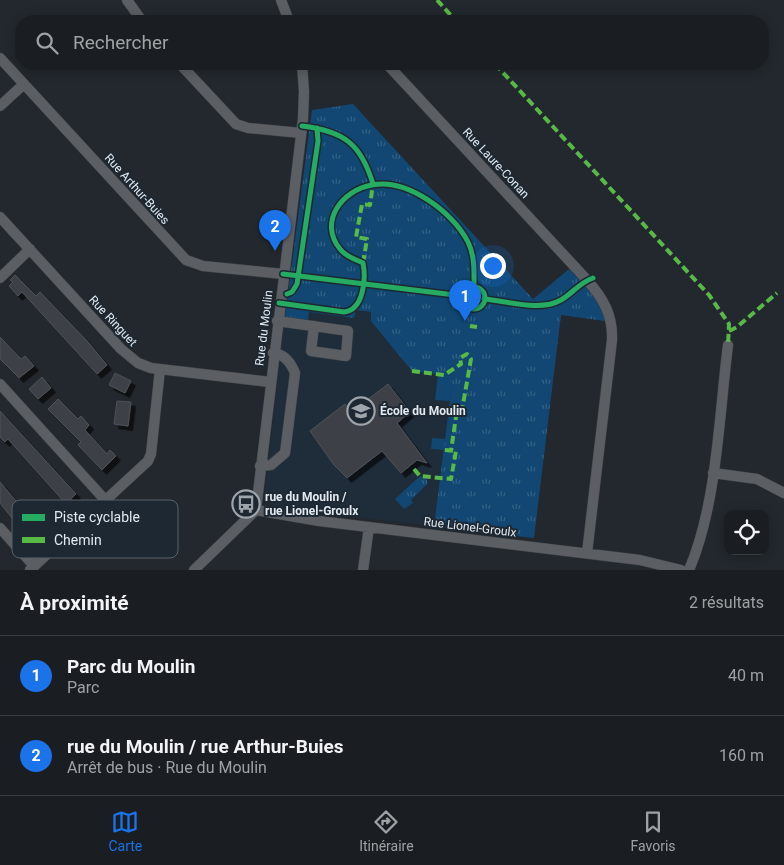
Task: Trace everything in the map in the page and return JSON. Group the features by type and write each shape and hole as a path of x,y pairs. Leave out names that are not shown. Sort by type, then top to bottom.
{"street":[{"path":"127,0 138,15"},
{"path":"281,0 287,15"},
{"name":"Rue Arthur-Buies","path":"0,58 186,260 203,266 283,274"},
{"path":"186,70 236,124 248,128 301,133"},
{"name":"Rue du Moulin","path":"256,510 273,353 301,133 304,92 302,70"},
{"name":"Rue Laure-Conan","path":"393,70 587,280 599,294 608,312 612,340 586,553"},
{"path":"0,106 24,84"},
{"name":"Rue Ringuet","path":"0,217 127,355 144,366 270,382"},
{"path":"0,278 30,250"},
{"path":"277,321 314,326"},
{"path":"689,570 698,544 713,473 728,345"},
{"path":"260,466 271,465 285,453 295,373 286,358 280,353 273,353"},
{"path":"107,500 144,466 150,456 160,369"},
{"path":"0,384 105,500"},
{"path":"713,473 757,479 784,493"},
{"path":"194,570 256,510"},
{"name":"Rue Lionel-Groulx","path":"256,510 268,514 650,561 681,570"},
{"path":"363,570 369,527"},
{"path":"0,528 12,543"},
{"path":"24,558 32,568 43,558"}],"shaded area":[{"name":"École du Moulin","path":"355,310 371,312 453,376 434,526 280,508 273,505 267,497 265,491 285,317 309,312 354,318"}],"green space":[{"path":"353,104 533,299 569,269 591,293 603,313 605,321 561,315 534,538 434,526 453,376 412,371 371,321 371,312 356,310 354,318 309,312 308,320 285,317 312,110"},
{"path":"438,374 453,376 450,401 435,400"},
{"path":"432,438 445,439 444,450 431,449"},
{"path":"420,476 427,480 427,484 411,500 413,503 404,509 395,499"}],"building":[{"path":"15,275 36,296 40,292 88,342 107,365 97,374 22,292 18,296 9,286 13,282 10,280"},
{"path":"0,337 21,359 25,356 34,366 19,378 0,359"},
{"path":"115,373 131,381 125,393 109,385"},
{"path":"42,377 51,388 38,399 29,389"},
{"path":"388,384 410,412 397,423 427,463 417,460 401,473 382,451 347,478 334,465 310,431 345,404 352,414 356,413 368,404 366,401"},
{"path":"58,399 78,419 81,416 89,425 85,430 107,454 110,450 116,456 102,470 78,445 81,442 48,409"},
{"path":"117,401 131,402 128,426 114,424"},
{"path":"0,411 76,494 70,500 62,500 8,439 5,442 0,437"},
{"path":"0,482 15,500 12,500 12,518 0,503"}],"marked path":[{"path":"437,0 451,15"},
{"path":"501,70 709,295 729,324 728,345"},
{"path":"363,263 367,239 356,237 362,204 370,205 373,184"},
{"path":"729,331 737,327 777,293"},
{"path":"470,326 477,327"},
{"path":"412,371 444,375 461,364 460,358 467,354 471,359 462,410 457,410 451,451"},
{"path":"414,469 420,476 451,479 456,451 444,450"}],"cycle path":[{"path":"302,126 329,132 349,142 363,159 373,184"},
{"path":"287,294 292,292 297,284 318,141 317,128"},
{"path":"279,303 344,312 356,306 360,300 364,285 363,263 342,252 334,239 333,218 336,209 351,193 372,185 386,184 414,192 428,200 452,219 468,242 472,253 474,287"},
{"path":"283,274 463,296"},
{"path":"484,299 523,305 543,305 561,300 593,278"},
{"path":"474,287 482,290 485,298 482,306 474,309 466,306 463,298 466,290 474,287"}],"place":[{"name":"rue du Moulin / rue Arthur-Buies","path":"275,251"},
{"name":"Parc du Moulin","path":"465,321"},
{"name":"École du Moulin","path":"361,411"},
{"name":"rue du Moulin / rue Lionel-Groulx","path":"246,504"}]}
